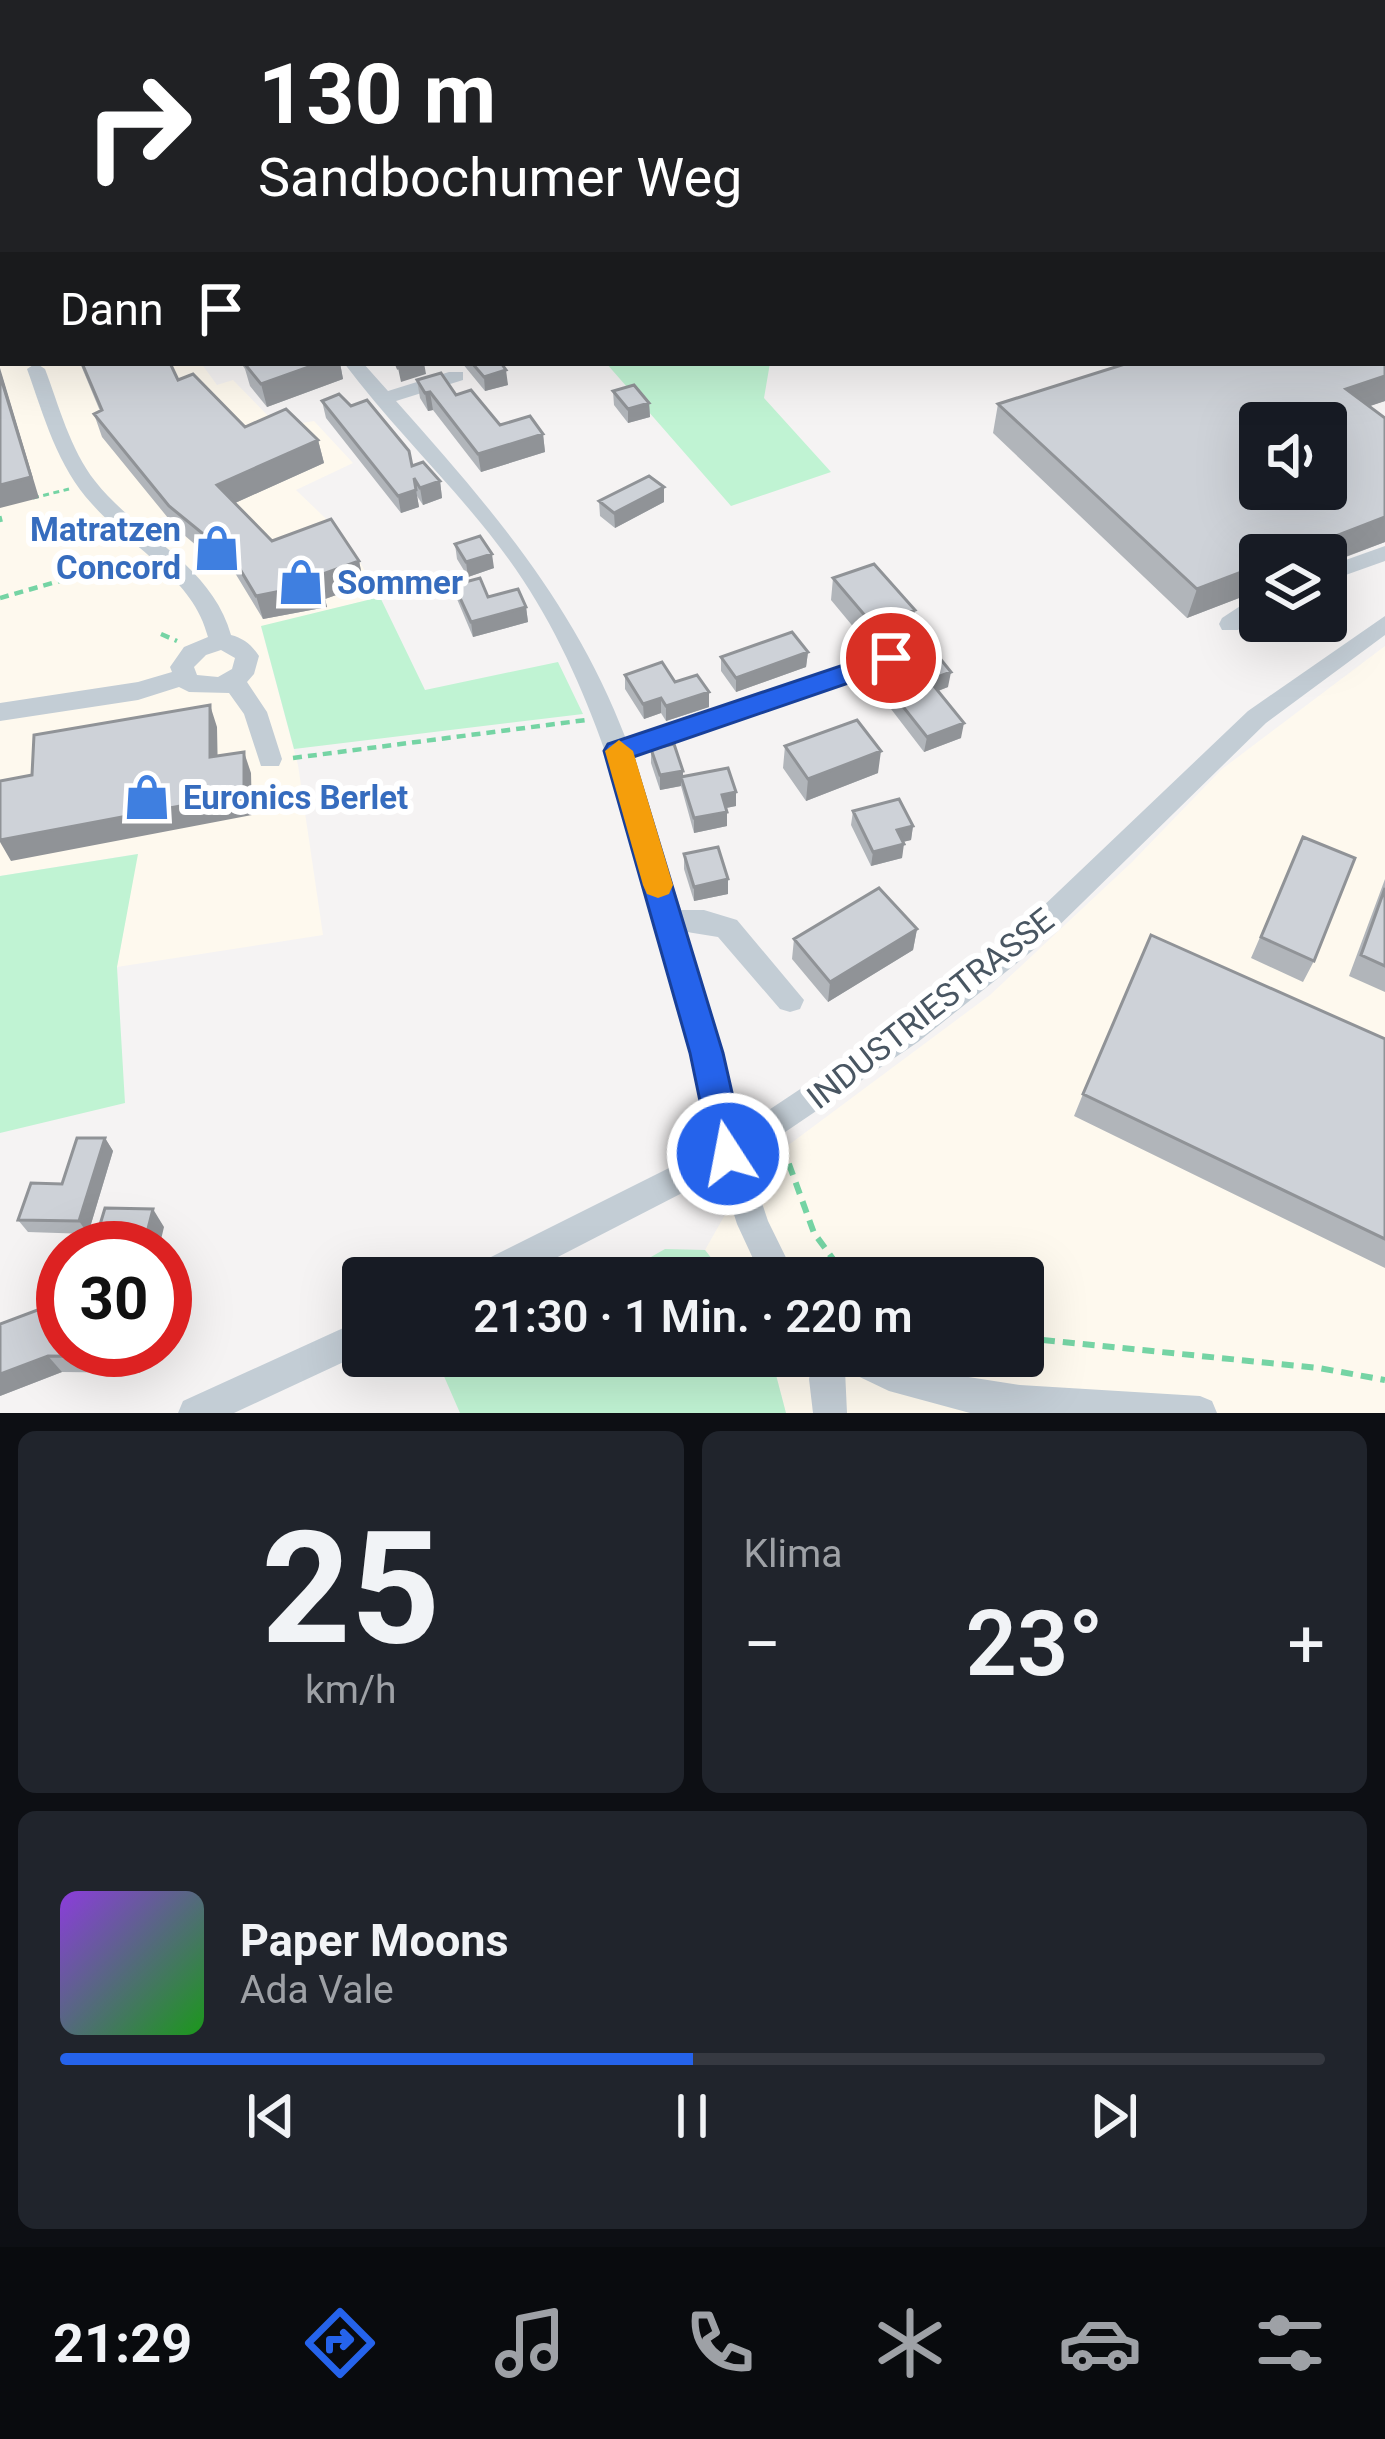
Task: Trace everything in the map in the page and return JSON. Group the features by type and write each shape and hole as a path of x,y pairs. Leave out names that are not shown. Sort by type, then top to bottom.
{"street":[{"path":"356,366 530,574 603,718 618,751 706,1053 728,1154 770,1257"},
{"path":"36,369 86,484 126,528 188,581 211,608 221,642"},
{"path":"383,399 456,376"},
{"path":"1347,567 1385,553"},
{"path":"1230,624 1239,617"},
{"name":"INDUSTRIESTRASSE","path":"524,1257 728,1154 908,1034 1062,907 1257,717 1385,624"},
{"path":"221,642 234,644 247,656 242,674 233,681 198,687 183,677 186,658 196,649 221,642"},
{"path":"618,751 891,658"},
{"path":"0,712 138,691 183,677"},
{"path":"233,681 255,712 270,759"},
{"path":"668,921 704,921 727,928 790,1000"},
{"path":"195,1413 342,1346"},
{"path":"826,1377 830,1413"},
{"path":"899,1377 957,1397 1032,1407 1200,1413"}],"path":[{"path":"21,501 86,484"},
{"path":"0,598 112,566"},
{"path":"270,759 603,718"},
{"path":"776,1124 795,1191 833,1257"},
{"path":"1044,1340 1319,1368 1385,1380"}],"shaded area":[{"path":"0,366 203,366 217,385 233,380 279,427 314,421 353,463 296,490 346,538 380,597 261,627 298,765 323,935 117,967 137,854 0,876"},
{"path":"1385,646 1385,1413 786,1413 777,1377 1044,1377 1044,1257 710,1257 705,1250 747,1176 990,995 1132,862 1222,769"}],"green space":[{"path":"609,366 769,366 764,398 831,472 731,506"},
{"path":"380,597 425,690 558,662 583,714 294,749 261,626"},
{"path":"138,854 117,967 125,1103 0,1133 0,876"},
{"path":"665,1249 705,1250 710,1257 651,1257"},
{"path":"444,1377 777,1377 786,1413 460,1413"}],"building":[{"path":"83,366 171,366 178,380 193,374 245,427 286,409 318,440 217,485 272,541 331,519 359,561 317,576 321,583 256,596 225,544 218,546 169,506 94,414 102,410"},
{"path":"246,366 312,366 261,384"},
{"path":"475,366 503,366 506,370 484,377"},
{"path":"1118,366 1385,366 1385,376 1346,389 1385,418 1385,517 1341,534 1239,534 1239,573 1197,589 998,404"},
{"path":"441,373 456,395 471,390 500,425 530,416 543,434 478,454 417,380"},
{"path":"0,375 31,477 0,485"},
{"path":"634,385 649,403 628,409 613,391"},
{"path":"339,394 351,406 367,400 409,451 412,466 423,462 440,481 420,488 414,478 416,490 398,496 322,401"},
{"path":"649,476 664,487 614,513 599,501"},
{"path":"480,536 492,554 466,562 455,544"},
{"path":"874,564 915,610 873,625 833,578"},
{"path":"480,578 488,597 518,589 526,607 471,622 454,585"},
{"path":"792,632 808,652 736,678 721,657"},
{"path":"934,651 951,672 929,680 964,723 927,737 893,694 912,688 894,665"},
{"path":"662,662 675,682 697,675 709,692 666,706 661,698 643,704 625,675"},
{"name":"Euronics Berlet","path":"210,705 210,757 244,752 244,794 0,840 0,781 32,775 34,735"},
{"path":"857,720 881,751 808,779 785,746"},
{"path":"674,744 683,771 660,775 651,749"},
{"path":"728,768 736,792 722,795 727,812 694,818 681,777"},
{"path":"899,799 913,826 897,830 904,844 873,852 853,811"},
{"path":"1303,837 1355,858 1314,961 1261,937"},
{"path":"718,847 728,879 694,887 684,854"},
{"path":"879,888 917,929 830,982 794,939"},
{"path":"1385,888 1385,966 1361,955"},
{"path":"1151,935 1385,1039 1385,1239 1083,1094"},
{"path":"77,1138 105,1138 79,1221 18,1220 31,1183 62,1184"},
{"path":"105,1208 153,1209 150,1221 101,1221"},
{"path":"36,1311 36,1360 0,1374 0,1324"}],"slow traffic":[{"path":"619,751 658,885"}],"place":[{"name":"Matratzen Concord","path":"217,548"},
{"name":"Sommer","path":"301,582"},
{"name":"Euronics Berlet","path":"147,797"}],"route":[{"path":"728,1154 706,1053 618,751 891,658"}]}
